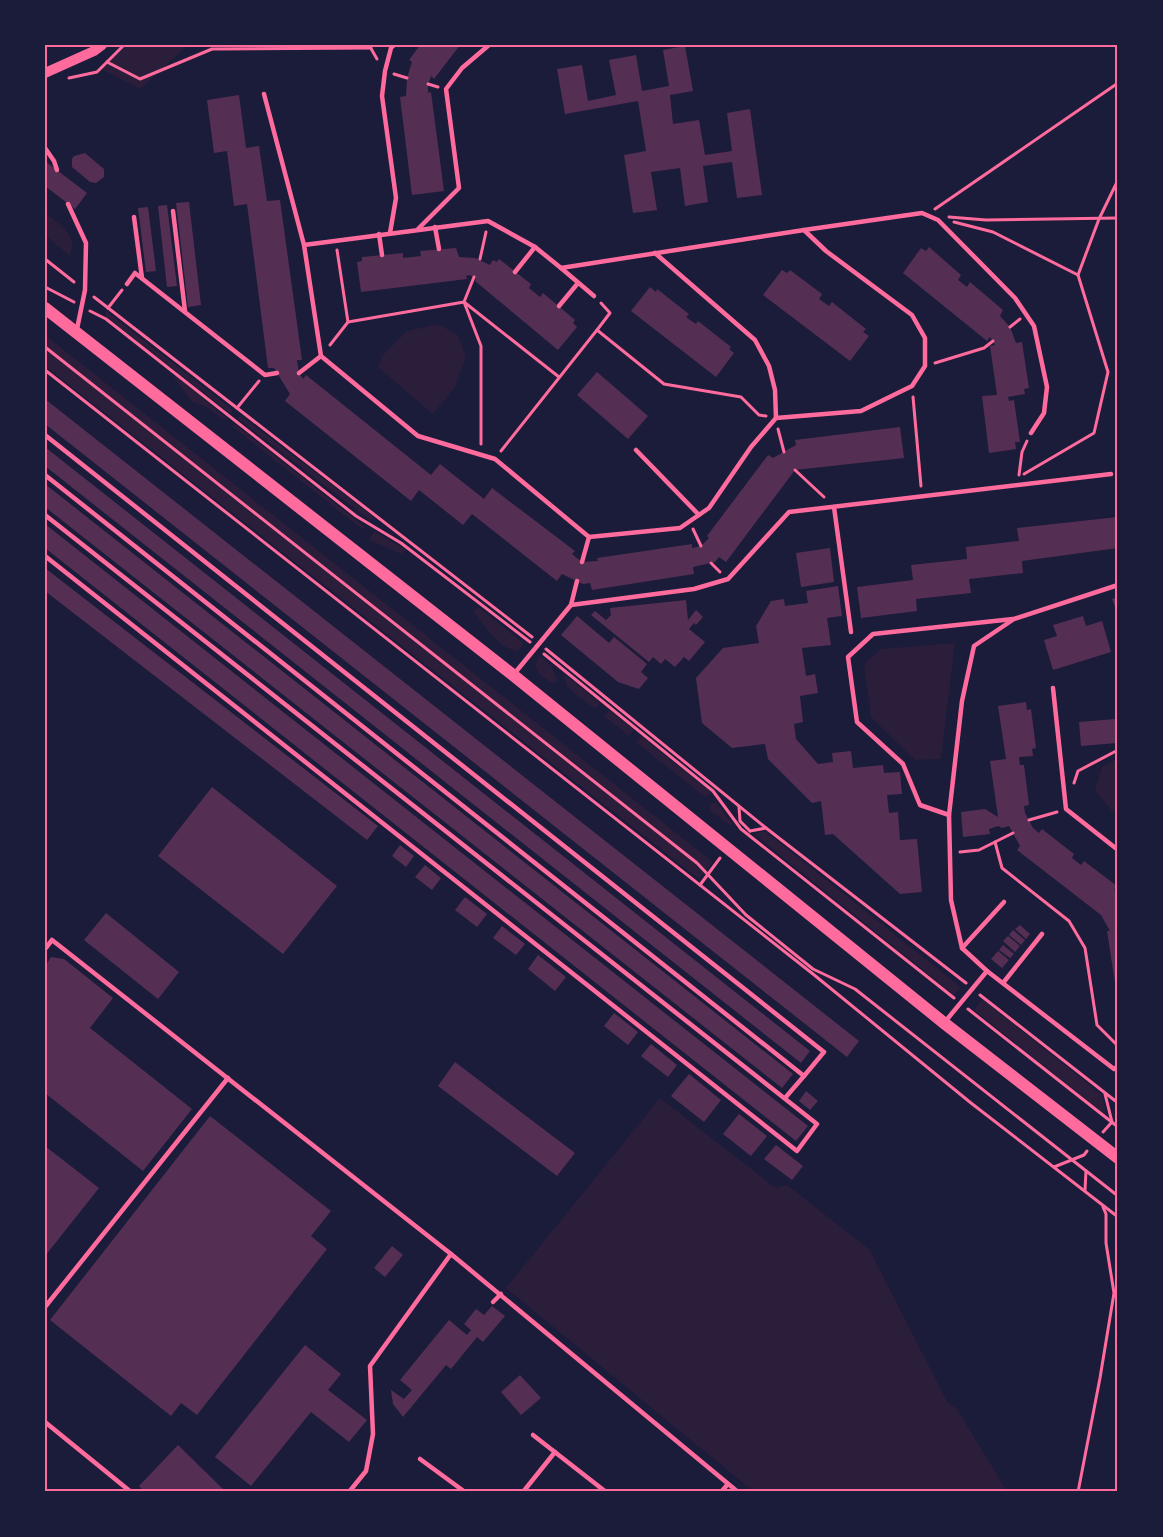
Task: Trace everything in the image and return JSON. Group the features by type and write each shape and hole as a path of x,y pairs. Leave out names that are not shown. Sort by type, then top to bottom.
{"main road":[{"path":"45,308 513,675 944,1023 1118,1158"}],"street":[{"path":"45,73 94,51 102,45"}],"lane":[{"path":"390,233 396,198 382,96 385,71 391,48 394,45"},
{"path":"418,229 459,188 446,89 462,68 489,45"},
{"path":"264,94 304,245 321,356 418,436 495,459 589,537 680,528 709,508 751,447 776,418 776,390 769,366 755,340 655,253"},
{"path":"45,148 57,170"},
{"path":"68,204 86,243 85,290 76,332"},
{"path":"173,211 185,311"},
{"path":"561,268 922,213 938,220 1015,298 1034,326 1047,387 1044,413 1031,433"},
{"path":"134,217 142,278"},
{"path":"304,245 488,221 535,248 594,296"},
{"path":"435,227 439,249"},
{"path":"776,418 861,411 912,386 924,366 926,338 912,315 826,251 804,230"},
{"path":"379,234 382,255"},
{"path":"515,272 535,248"},
{"path":"127,284 135,273 265,375 277,373"},
{"path":"559,306 578,283"},
{"path":"299,373 321,356"},
{"path":"45,435 824,1052 785,1098"},
{"path":"636,450 699,515"},
{"path":"571,604 694,590 728,579 789,512 1111,474"},
{"path":"45,475 804,1076"},
{"path":"834,507 850,632"},
{"path":"45,515 818,1124 797,1151 45,556"},
{"path":"582,562 589,537"},
{"path":"513,675 571,604 577,581"},
{"path":"949,815 920,805 903,764 857,722 848,657 873,634 1014,619 1118,585"},
{"path":"1014,619 974,646 963,701 949,815 951,900 962,948 987,971 1114,1069 1118,1066"},
{"path":"1053,688 1066,809 1118,850"},
{"path":"962,948 1004,902"},
{"path":"1003,983 1042,934"},
{"path":"45,950 52,940 501,1294 738,1492"},
{"path":"944,1023 987,971"},
{"path":"45,1307 228,1078"},
{"path":"349,1492 366,1471 373,1434 370,1366 451,1254"},
{"path":"493,1302 501,1294"},
{"path":"45,1422 131,1492"},
{"path":"533,1435 606,1492"},
{"path":"523,1492 555,1452"},
{"path":"420,1459 465,1492"},
{"path":"721,1492 728,1484"}],"path":[{"path":"107,62 140,79 212,49 371,48"},
{"path":"926,215 1118,83"},
{"path":"1022,452 1019,476 1094,432 1108,372 1078,275 1099,219 1118,180"},
{"path":"926,215 986,220 1118,218"},
{"path":"926,215 993,232 1078,275"},
{"path":"480,259 488,221"},
{"path":"335,240 348,322"},
{"path":"45,259 499,610 537,645 713,791 741,829 1118,1127"},
{"path":"474,277 464,302 481,346 481,455"},
{"path":"108,308 127,284"},
{"path":"45,287 106,319 356,516 401,543 537,645 766,828 1118,1103"},
{"path":"495,459 609,313 594,296"},
{"path":"321,356 348,322 464,302 559,377"},
{"path":"597,330 664,384 741,397 759,415"},
{"path":"924,366 984,348 993,341"},
{"path":"45,347 709,874 746,915 813,969 855,989 1118,1196"},
{"path":"45,370 1118,1217"},
{"path":"237,408 265,375"},
{"path":"912,386 922,497"},
{"path":"776,418 784,452"},
{"path":"795,470 834,507"},
{"path":"689,522 701,546"},
{"path":"1029,820 1066,809 1078,771 1118,750"},
{"path":"739,806 740,822 750,831"},
{"path":"745,831 766,828"},
{"path":"949,853 979,850 1013,833"},
{"path":"995,842 1002,868 1069,921 1085,948 1097,1025 1118,1046"},
{"path":"700,885 709,874"},
{"path":"1104,1092 1112,1122"},
{"path":"1112,1122 1118,1122"},
{"path":"1054,1167 1070,1159"},
{"path":"1085,1191 1086,1171"},
{"path":"1078,1492 1114,1293 1106,1243 1106,1214 1103,1205"}],"shaded area":[{"path":"126,45 188,45 140,89 101,69"},
{"path":"45,213 70,236 72,249 70,256 45,235"},
{"path":"106,311 233,410 231,414 106,317"},
{"path":"438,324 458,335 466,357 455,387 433,414 378,367 383,355 407,331"},
{"path":"45,335 713,862 699,879 45,366"},
{"path":"176,376 227,418 224,420 206,407 192,402 174,378"},
{"path":"240,415 374,517 371,521 238,419"},
{"path":"235,424 365,527 363,530 233,427"},
{"path":"374,531 405,549 402,554 369,540"},
{"path":"478,607 524,643 518,651 504,646 493,636 473,612"},
{"path":"955,643 941,759 915,760 871,717 864,664 881,649"},
{"path":"540,656 552,666 557,680 553,684 539,674 535,665"},
{"path":"564,674 600,703 595,709 567,687"},
{"path":"609,710 634,730 629,736 604,716"},
{"path":"641,736 712,793 705,797 636,742"},
{"path":"1118,758 1118,814 1111,810 1095,789 1102,767"},
{"path":"716,802 732,824 729,825 711,811 709,805"},
{"path":"765,831 961,987 954,995 754,834"},
{"path":"982,999 1102,1095 1107,1116 974,1010"},
{"path":"660,1098 776,1188 787,1185 869,1249 948,1403 957,1409 1005,1488 997,1492 754,1492 506,1288"}],"building":[{"path":"420,45 460,45 434,79 431,76 428,86 428,93 431,92 444,191 412,195 400,97 406,96 407,78 412,62 409,60"},
{"path":"685,46 693,91 670,95 673,124 699,120 705,155 732,151 727,113 750,109 762,195 737,198 732,162 703,166 708,202 685,206 680,168 651,172 657,210 633,213 624,155 646,151 638,101 565,114 557,69 582,65 588,101 616,95 609,60 636,55 642,91 669,86 663,50"},
{"path":"239,95 246,148 259,146 267,201 280,200 302,360 297,360 299,373 303,379 306,375 431,475 440,464 484,499 492,488 575,551 572,554 582,562 692,544 692,548 701,546 768,455 773,458 796,445 795,440 900,427 904,458 795,470 726,562 719,557 715,562 693,567 694,574 592,590 590,583 583,584 562,574 557,581 472,514 463,525 419,490 411,501 285,401 290,394 274,368 268,368 247,204 234,206 227,151 214,153 207,100"},
{"path":"85,153 104,169 104,177 96,183 90,182 72,167 74,156"},
{"path":"45,161 87,193 75,209 45,186"},
{"path":"189,202 201,305 188,307 176,203"},
{"path":"167,205 177,286 167,287 158,206"},
{"path":"148,207 156,271 146,272 138,208"},
{"path":"929,247 961,275 958,280 967,287 970,282 1003,310 1000,316 1010,327 1016,343 1022,342 1029,388 1024,389 1025,394 1008,397 1009,401 1014,400 1020,442 1015,442 1016,449 989,453 982,396 997,395 990,346 995,345 990,337 987,341 903,273 921,248 926,251"},
{"path":"456,248 459,257 475,258 490,265 493,260 497,262 499,259 531,284 529,288 540,297 543,293 575,320 573,323 577,327 558,350 470,275 466,276 467,279 361,292 357,262 362,261 362,257 403,253 403,258 421,256 420,251"},
{"path":"782,270 787,273 790,270 822,294 819,299 829,306 832,302 866,329 863,332 869,336 850,361 763,295"},
{"path":"650,287 656,292 657,289 689,314 686,317 696,324 698,321 731,347 729,349 734,353 716,377 631,311"},
{"path":"597,372 648,416 628,439 577,395"},
{"path":"45,399 859,1041 847,1057 45,424"},
{"path":"45,447 810,1051 801,1063 45,466"},
{"path":"45,484 793,1074 782,1088 45,507"},
{"path":"1118,517 1118,548 1022,561 1023,573 969,579 971,593 916,599 917,611 861,618 857,587 913,580 911,565 967,559 966,547 1019,541 1017,528"},
{"path":"45,524 808,1126 796,1141 45,548"},
{"path":"830,548 834,582 801,587 796,553"},
{"path":"45,568 378,826 367,840 45,591"},
{"path":"838,586 842,616 827,618 831,645 802,648 806,676 815,674 818,693 800,696 803,722 794,724 796,739 818,764 833,762 832,753 851,751 853,768 883,765 884,773 900,772 902,794 887,795 889,813 898,812 900,840 917,839 922,892 900,894 833,834 825,835 821,801 812,803 768,759 765,744 732,748 702,723 696,678 723,648 759,643 756,626 771,601 784,599 785,606 808,603 806,591"},
{"path":"1118,597 1118,615 1112,599"},
{"path":"686,600 688,620 696,610 703,617 689,629 705,642 689,661 684,657 675,667 665,659 661,664 653,657 649,662 591,615 595,611 606,620 611,615 610,608"},
{"path":"577,616 609,643 614,637 647,664 641,672 648,678 639,689 618,682 561,635"},
{"path":"1083,616 1086,626 1102,621 1111,652 1053,670 1044,640 1057,636 1053,625"},
{"path":"1026,702 1027,710 1031,709 1036,748 1032,749 1033,756 1019,757 1020,765 1024,765 1029,805 1024,806 1025,813 1033,828 1039,833 1042,829 1074,854 1072,858 1081,865 1084,861 1117,886 1114,890 1118,893 1115,898 1118,901 1118,1002 1107,931 1110,931 1101,915 1017,850 1020,846 1009,826 989,829 990,834 963,837 961,812 985,809 998,817 990,761 1006,759 998,706"},
{"path":"1115,719 1117,743 1081,746 1079,722"},
{"path":"212,787 337,886 283,954 158,856"},
{"path":"400,845 414,856 406,867 392,856"},
{"path":"425,865 441,878 432,890 415,877"},
{"path":"465,897 487,914 477,927 455,910"},
{"path":"106,913 179,972 158,999 84,940"},
{"path":"1020,925 1030,934 1026,939 1015,929"},
{"path":"502,926 525,944 516,955 493,938"},
{"path":"1013,930 1025,940 1021,945 1009,935"},
{"path":"1008,936 1020,946 1015,952 1003,941"},
{"path":"1003,945 1014,954 1010,958 999,950"},
{"path":"998,951 1009,960 1002,968 991,959"},
{"path":"538,955 566,977 555,991 528,969"},
{"path":"51,957 64,959 113,998 90,1028 192,1109 143,1171 45,1093 45,967"},
{"path":"614,1013 638,1032 628,1045 604,1026"},
{"path":"651,1044 677,1065 668,1077 641,1056"},
{"path":"455,1062 575,1153 557,1176 438,1086"},
{"path":"689,1074 721,1100 704,1122 671,1096"},
{"path":"806,1091 818,1101 810,1110 799,1101"},
{"path":"739,1114 767,1136 751,1156 723,1134"},
{"path":"210,1116 331,1211 311,1236 327,1249 197,1415 181,1403 171,1416 50,1320"},
{"path":"776,1145 803,1166 792,1180 764,1159"},
{"path":"45,1146 99,1188 45,1256"},
{"path":"392,1246 403,1255 385,1277 374,1268"},
{"path":"492,1306 505,1316 483,1342 477,1337 451,1369 446,1365 403,1417 393,1404 391,1390 404,1399 412,1390 400,1380 449,1320 467,1335 471,1330 464,1324 476,1309 484,1315"},
{"path":"305,1345 341,1374 328,1390 367,1420 349,1442 311,1412 251,1486 215,1457"},
{"path":"520,1375 541,1398 521,1415 501,1392"},
{"path":"178,1445 226,1492 145,1492 139,1486"}]}
